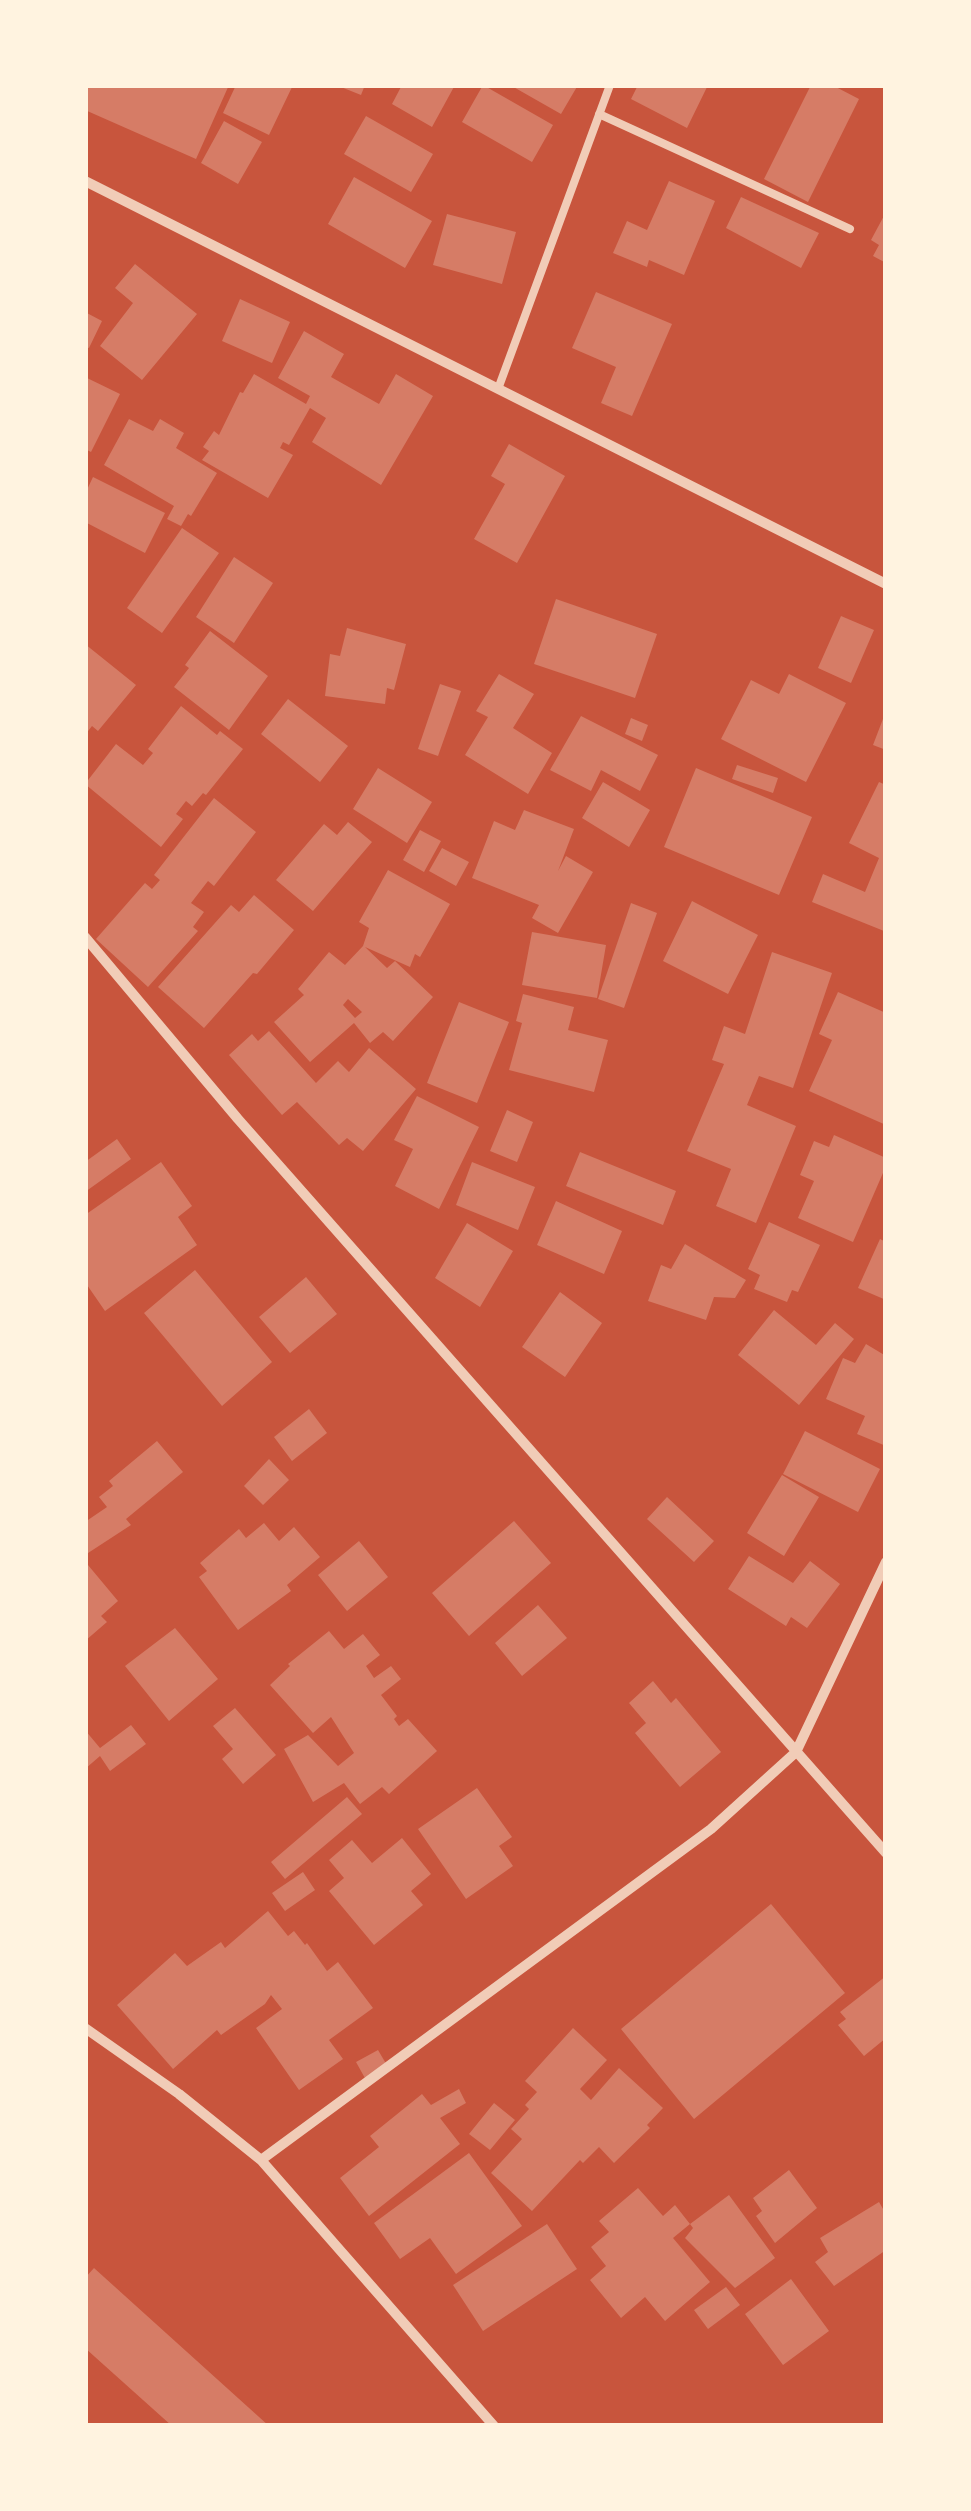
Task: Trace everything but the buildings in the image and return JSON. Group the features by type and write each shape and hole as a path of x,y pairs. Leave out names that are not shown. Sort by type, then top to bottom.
{"street":[{"path":"85,181 886,584"},
{"path":"85,937 238,1118 886,1853"},
{"path":"260,2160 711,1830 796,1752 886,1562"},
{"path":"85,2028 178,2094 260,2160 494,2426"}],"lane":[{"path":"498,389 610,85"},
{"path":"599,114 850,230"}]}
